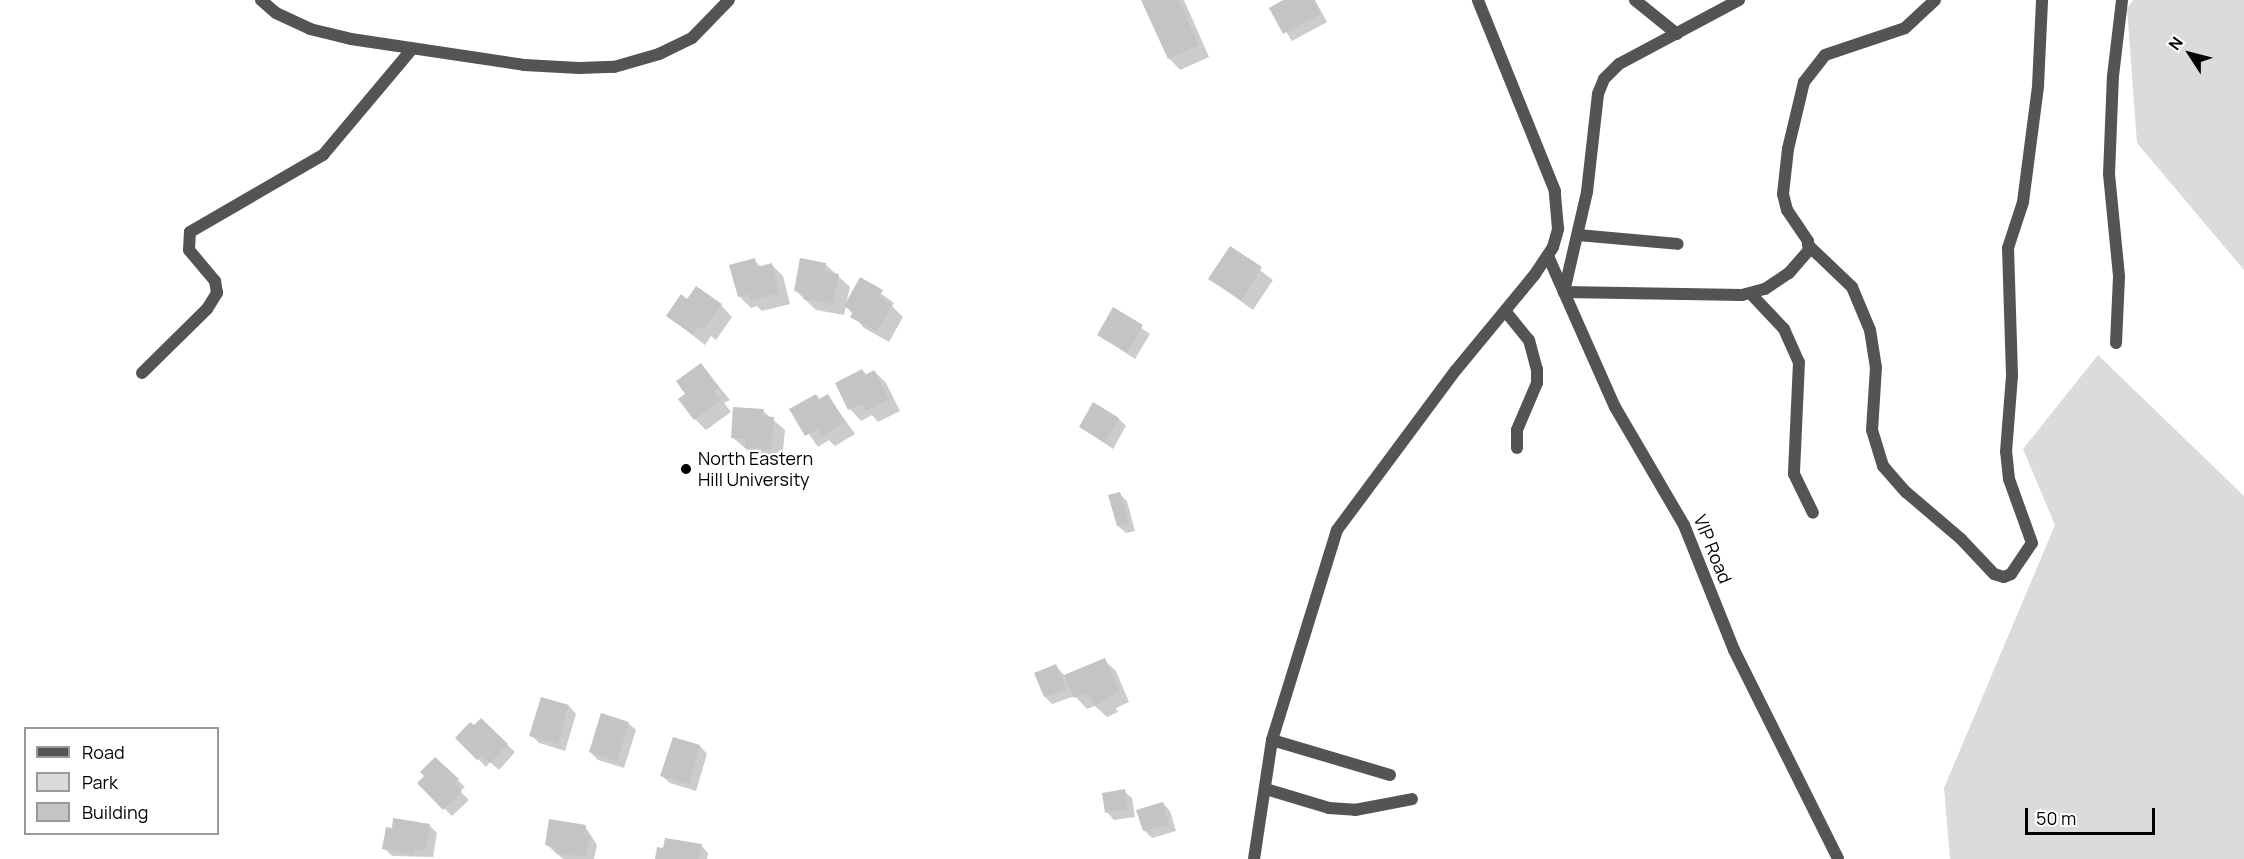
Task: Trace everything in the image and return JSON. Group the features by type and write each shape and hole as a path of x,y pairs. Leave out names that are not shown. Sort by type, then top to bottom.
{"street":[{"path":"261,0 276,13 310,29 411,50 524,65 615,67 659,54 692,38 729,0"},
{"path":"1254,859 1272,741 1337,530 1448,380 1506,312 1548,256 1558,229 1555,191 1479,0"},
{"path":"1635,0 1677,34"},
{"path":"1739,0 1619,64 1604,79 1598,94 1587,192 1564,292 1751,294 1789,273 1808,245"},
{"path":"1935,0 1905,28 1825,56 1804,82 1788,149 1784,194 1787,210 1808,245 1852,287 1870,330 1876,368 1872,430 1883,466 1906,492 1961,539 1994,574 2004,577 2011,574 2032,543 2009,479 2006,452 2012,375 2008,248 2023,202 2038,86 2043,0"},
{"path":"2116,343 2119,276 2109,174 2113,76 2122,0"},
{"path":"142,374 207,309 217,293 215,281 189,250 190,232 323,156 411,50"},
{"path":"1578,235 1678,244"},
{"name":"VIP Road","path":"1548,256 1615,407 1684,525 1734,650 1838,859"},
{"path":"1751,294 1784,329 1799,362 1794,474 1814,513"},
{"path":"1506,312 1529,340 1537,369 1537,383 1517,430 1517,448"},
{"path":"1272,741 1390,776"},
{"path":"1266,789 1329,808 1377,808 1412,799"}],"green space":[{"path":"2133,0 2244,0 2244,270 2137,143 2127,9"},
{"path":"2098,355 2244,496 2244,859 1950,859 1944,788 2055,525 2023,449"}],"building":[{"path":"1141,0 1179,0 1199,45 1168,59"},
{"path":"1283,0 1313,0 1321,14 1283,34 1269,8"},
{"path":"1230,246 1262,267 1241,300 1208,279"},
{"path":"755,258 757,267 772,263 779,293 750,301 748,294 738,297 729,265"},
{"path":"800,258 826,263 824,271 839,274 833,304 803,299 804,293 794,291"},
{"path":"860,277 883,290 879,297 892,305 877,332 850,317 853,312 844,306"},
{"path":"696,286 722,304 704,329 699,326 693,335 666,316 681,294 687,299"},
{"path":"1113,307 1143,325 1127,353 1097,335"},
{"path":"701,363 719,387 714,391 720,400 694,420 678,399 685,394 676,381"},
{"path":"862,369 865,375 874,370 889,399 866,411 862,404 848,410 835,383"},
{"path":"816,394 819,399 828,394 845,422 822,436 818,429 805,436 789,409"},
{"path":"1093,402 1119,418 1105,443 1079,427"},
{"path":"733,407 764,409 763,416 774,417 771,450 745,448 746,439 731,438"},
{"path":"1120,492 1129,523 1117,526 1108,495"},
{"path":"1105,658 1119,691 1094,706 1088,693 1074,698 1064,675"},
{"path":"1056,664 1066,689 1044,697 1034,673"},
{"path":"541,697 569,705 558,744 529,736"},
{"path":"601,713 629,722 617,761 589,752"},
{"path":"481,718 508,744 490,763 482,756 477,760 455,738 470,722 474,725"},
{"path":"673,737 700,745 689,784 660,776"},
{"path":"435,757 459,779 454,783 462,791 443,810 417,783 424,776 420,772"},
{"path":"1125,789 1128,809 1105,813 1102,793"},
{"path":"1163,802 1169,824 1143,831 1136,810"},
{"path":"393,818 430,824 426,850 415,849 414,855 382,849 386,827 392,828"},
{"path":"549,819 586,825 584,835 590,836 586,857 555,853 556,847 545,845"},
{"path":"665,838 702,844 699,859 655,859 657,847 663,848"}],"place":[{"name":"North Eastern Hill University","path":"686,469"}]}
